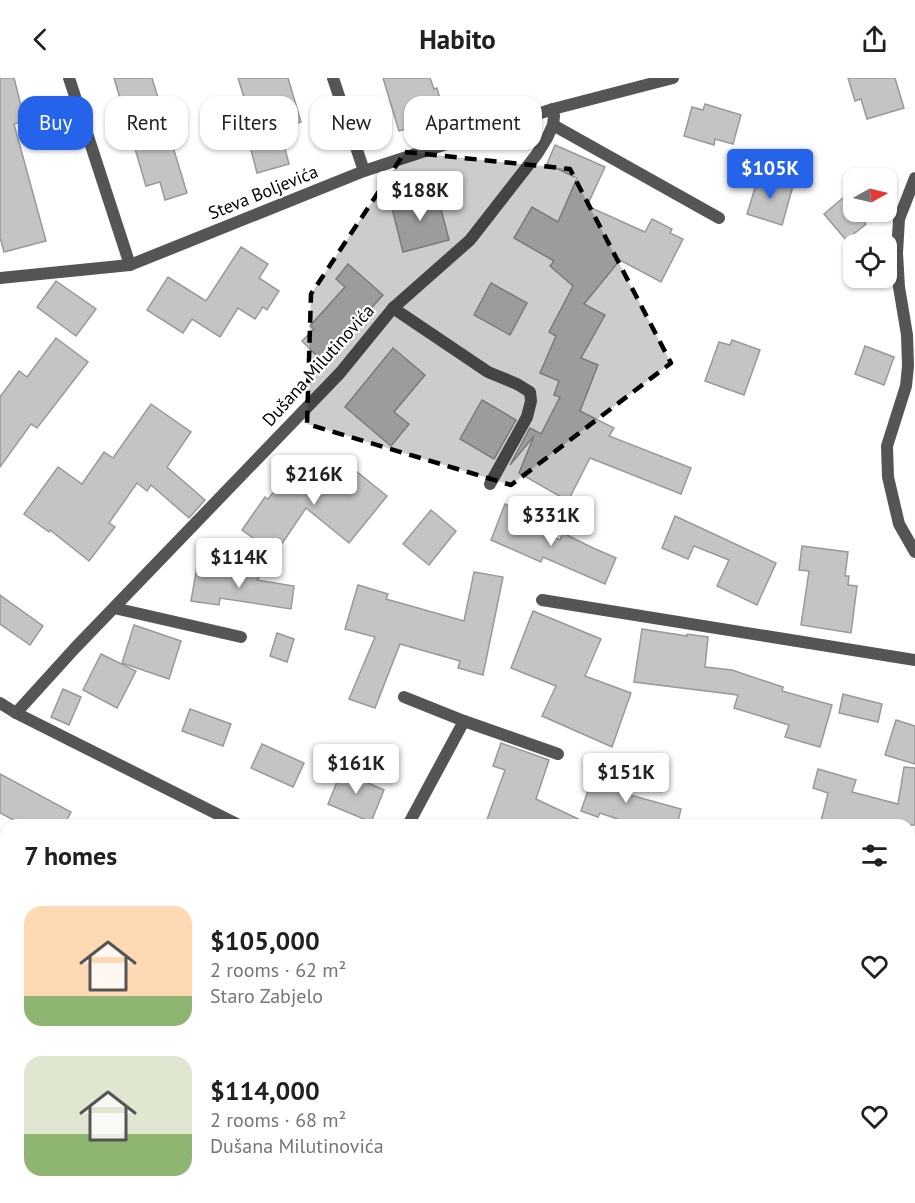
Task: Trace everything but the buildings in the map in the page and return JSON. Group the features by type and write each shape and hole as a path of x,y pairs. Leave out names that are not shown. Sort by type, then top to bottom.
{"street":[{"path":"69,78 130,264"},
{"path":"333,78 364,171"},
{"name":"Steva Boljevića","path":"0,278 130,264 364,171 553,109 673,78"},
{"name":"Dušana Milutinovića","path":"227,819 5,709 114,608 340,373 393,308 470,240 537,154 553,125 553,109"},
{"path":"553,125 718,218"},
{"path":"915,178 899,219 897,253 899,287 907,334 906,386 887,446 888,477 899,524 915,552"},
{"path":"393,308 488,372 530,392 531,401 527,417 490,484"},
{"path":"542,600 915,660"},
{"path":"114,608 241,637"},
{"path":"404,697 558,754"},
{"path":"411,819 464,721"}],"highlighted area":[{"path":"405,152 570,169 671,363 511,485 307,424 311,294"}]}
